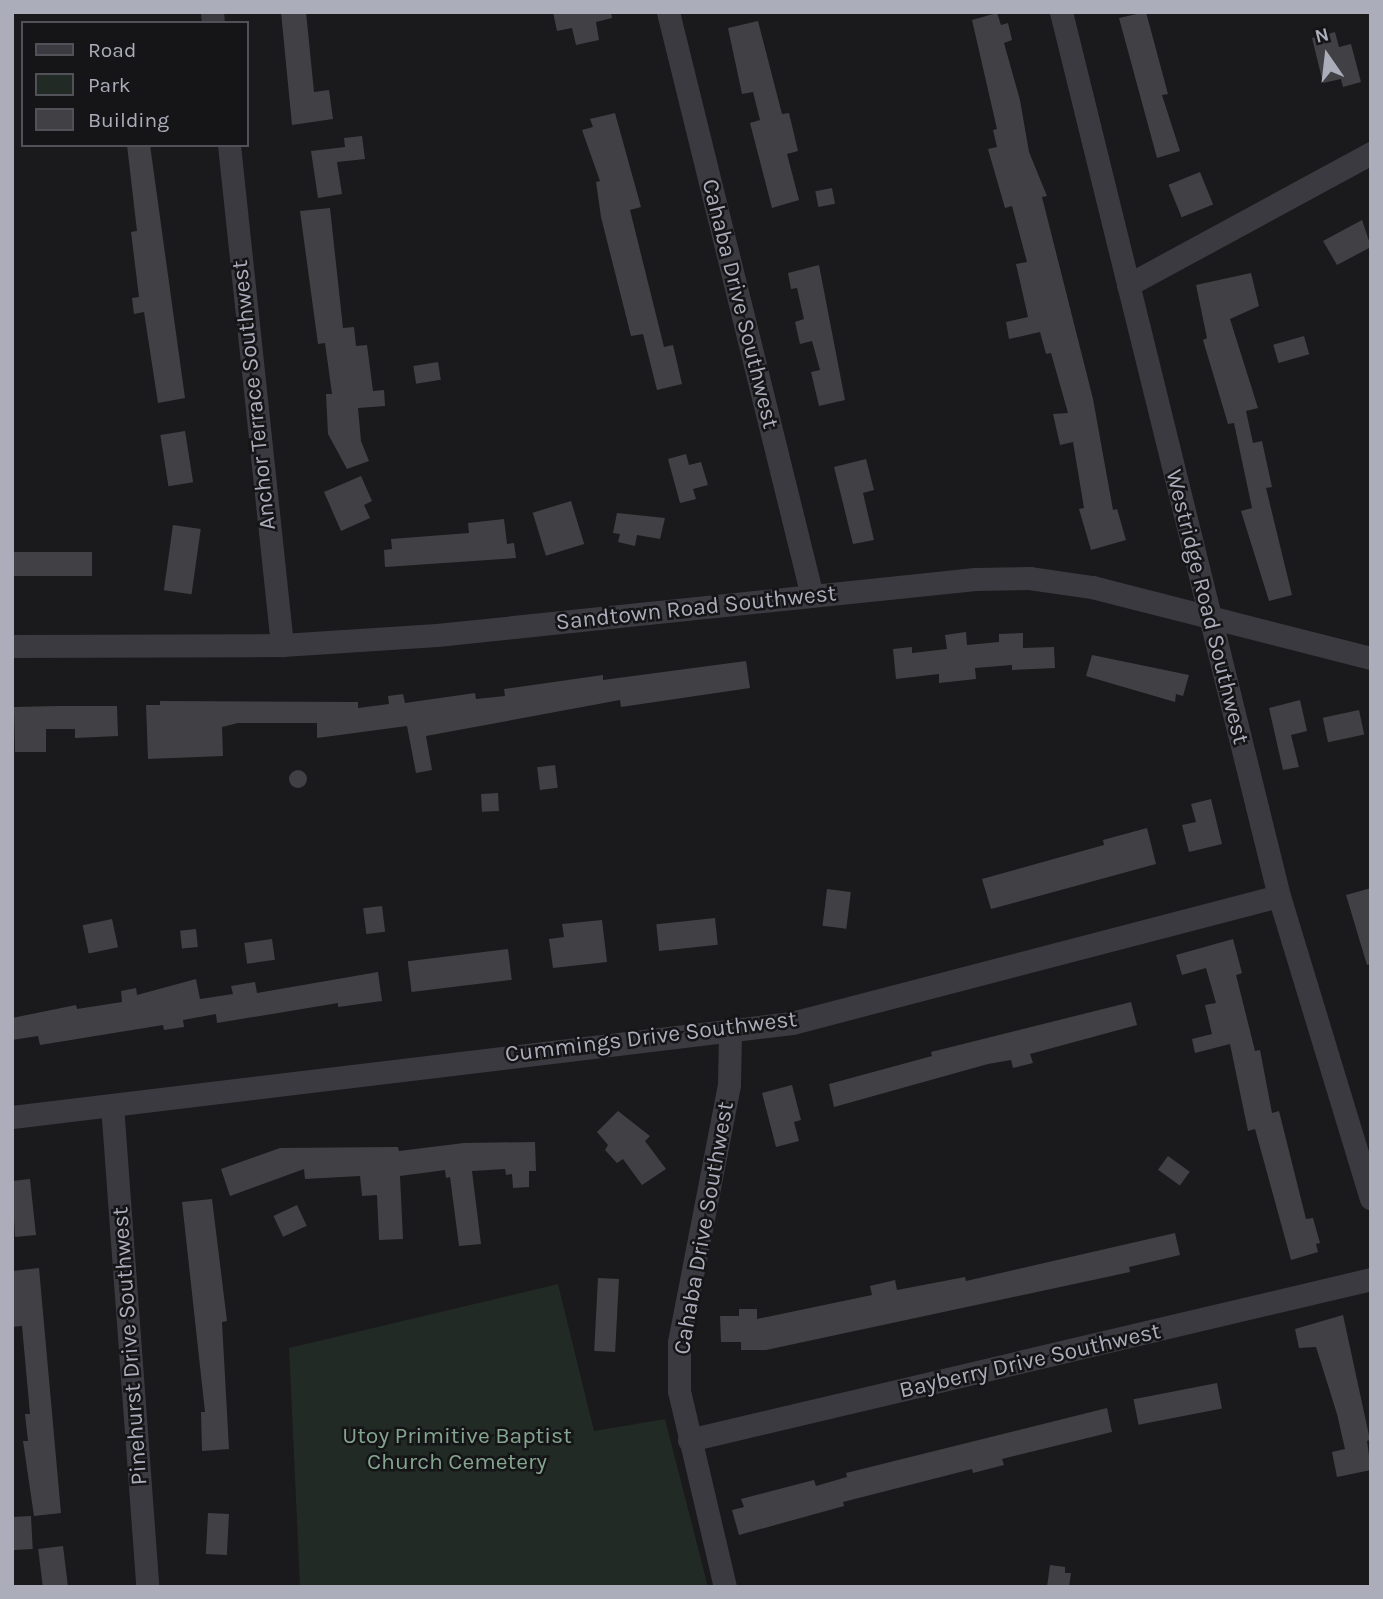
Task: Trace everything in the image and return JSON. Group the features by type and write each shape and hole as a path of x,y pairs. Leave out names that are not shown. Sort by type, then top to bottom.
{"street":[{"name":"Cahaba Drive Southwest","path":"668,12 812,596"},
{"name":"Westridge Road Southwest","path":"1062,12 1279,896 1371,1198"},
{"name":"Anchor Terrace Southwest","path":"229,147 282,645"},
{"path":"1128,285 1371,153"},
{"name":"Sandtown Road Southwest","path":"12,646 282,645 438,635 975,579 1029,578 1093,587 1371,658"},
{"name":"Cummings Drive Southwest","path":"12,1117 650,1037 730,1032 792,1023 1279,896"},
{"name":"Cahaba Drive Southwest","path":"725,1587 679,1391 679,1342 729,1085 730,1032"},
{"name":"Pinehurst Drive Southwest","path":"112,1105 147,1587"},
{"name":"Bayberry Drive Southwest","path":"689,1440 1371,1279"}],"green space":[{"name":"Utoy Primitive Baptist Church Cemetery","path":"558,1284 594,1431 665,1419 708,1587 300,1587 289,1348"}],"building":[{"path":"281,12 306,12 314,92 329,90 333,119 292,125"},
{"path":"553,12 611,12 612,18 596,22 599,40 576,45 572,28 557,31"},
{"path":"1146,12 1168,94 1162,95 1180,151 1157,158 1119,18"},
{"path":"997,13 1001,25 1008,23 1012,40 1004,43 1020,100 1029,152 1047,196 1042,197 1093,399 1113,510 1117,509 1126,540 1091,550 1079,509 1084,508 1073,442 1060,445 1053,414 1068,413 1051,353 1046,354 1040,332 1009,339 1006,322 1028,317 1016,264 1027,262 1012,206 1005,208 988,149 997,147 993,130 997,129 972,20"},
{"path":"758,21 782,114 789,113 798,151 787,154 799,200 772,208 750,123 760,120 753,92 742,94 728,28"},
{"path":"1335,32 1339,47 1351,44 1361,82 1343,87 1341,79 1323,83 1312,38"},
{"path":"615,113 641,207 630,210 664,347 673,345 682,384 657,390 643,334 631,336 601,217 596,182 600,181 582,130 593,127 590,119"},
{"path":"362,136 365,159 337,162 342,194 318,198 311,151 345,147 344,138"},
{"path":"127,147 150,147 185,398 158,403 144,312 134,314 132,298 139,297 131,232 137,231"},
{"path":"1200,172 1213,204 1182,217 1168,185"},
{"path":"832,188 835,204 818,207 815,191"},
{"path":"330,208 343,328 354,327 356,346 367,345 373,391 384,390 385,406 358,408 361,441 369,461 347,469 328,434 326,394 332,394 325,343 318,344 300,211"},
{"path":"1362,220 1371,247 1337,265 1323,241"},
{"path":"819,265 845,400 819,406 811,372 820,370 812,341 800,344 795,322 804,319 797,288 791,289 788,273"},
{"path":"1251,273 1259,306 1230,319 1258,408 1246,411 1253,443 1262,441 1272,487 1266,488 1292,595 1269,601 1241,511 1252,508 1234,423 1228,424 1203,340 1207,338 1196,285"},
{"path":"1304,336 1309,354 1278,363 1273,345"},
{"path":"438,362 441,380 416,384 413,366"},
{"path":"185,431 193,482 168,486 160,435"},
{"path":"686,454 689,465 701,462 708,485 693,489 696,499 680,503 668,459"},
{"path":"866,459 874,490 863,493 874,540 853,544 834,467"},
{"path":"361,476 372,501 364,505 370,518 341,531 324,492"},
{"path":"571,501 584,544 546,556 533,513"},
{"path":"617,513 665,518 660,539 637,535 635,546 618,542 620,534 613,533"},
{"path":"504,519 507,544 514,543 516,558 385,567 384,550 392,549 391,539 469,533 468,523"},
{"path":"173,525 201,529 192,594 164,590"},
{"path":"12,552 92,552 92,576 12,576"},
{"path":"966,632 967,645 999,642 999,634 1023,633 1023,648 1054,647 1055,668 1012,670 1012,665 975,668 976,679 939,683 939,674 896,679 893,649 912,647 912,653 947,649 945,635"},
{"path":"1092,655 1189,675 1183,696 1176,694 1175,702 1086,676"},
{"path":"746,661 750,688 621,707 620,700 426,736 432,770 416,773 407,726 317,738 317,723 238,723 222,727 223,756 148,759 146,705 160,705 160,701 358,702 358,708 389,704 388,696 403,694 405,703 475,693 476,699 505,696 504,689 603,675 603,680"},
{"path":"1300,700 1307,731 1291,735 1299,767 1283,770 1269,708"},
{"path":"117,706 118,736 75,738 75,729 46,729 46,752 15,752 14,707"},
{"path":"1359,710 1364,734 1328,742 1323,718"},
{"path":"555,765 558,788 540,790 537,767"},
{"path":"294,770 302,770 307,779 305,786 294,788 289,783 289,775"},
{"path":"498,793 499,811 482,812 481,794"},
{"path":"1211,799 1222,844 1189,852 1182,825 1196,822 1191,804"},
{"path":"1147,828 1156,864 991,909 982,879 1104,845 1103,840"},
{"path":"1371,888 1371,964 1367,965 1346,895"},
{"path":"827,889 851,892 846,929 822,926"},
{"path":"382,906 385,932 366,934 363,908"},
{"path":"715,918 718,945 659,951 656,924"},
{"path":"112,919 118,947 89,954 83,925"},
{"path":"602,920 607,962 553,968 549,939 564,937 562,924"},
{"path":"196,929 198,947 182,949 180,931"},
{"path":"272,939 275,960 247,964 244,943"},
{"path":"1233,939 1242,973 1236,975 1255,1051 1260,1050 1272,1113 1279,1111 1306,1219 1313,1218 1320,1243 1316,1244 1318,1252 1291,1260 1255,1129 1248,1131 1230,1044 1195,1053 1192,1039 1212,1034 1205,1005 1216,1003 1206,968 1182,975 1176,955"},
{"path":"508,949 512,980 412,992 408,961"},
{"path":"378,972 382,1001 338,1007 338,1003 217,1023 216,1014 183,1020 184,1027 164,1030 163,1025 40,1045 38,1036 12,1040 12,1018 76,1005 77,1009 122,1002 121,991 136,988 137,995 196,979 200,999 233,994 231,986 255,982 257,993"},
{"path":"1131,1002 1137,1025 1030,1054 1033,1063 1013,1068 1011,1060 988,1064 834,1107 829,1084 932,1056 931,1052"},
{"path":"792,1085 801,1120 794,1122 799,1141 776,1147 762,1093"},
{"path":"618,1111 650,1136 645,1141 666,1169 642,1185 623,1159 617,1163 605,1150 608,1145 597,1132"},
{"path":"535,1142 536,1171 529,1171 529,1187 513,1188 512,1174 506,1175 505,1169 472,1171 481,1244 459,1246 450,1177 446,1178 445,1170 400,1176 403,1239 379,1240 377,1195 362,1196 360,1176 305,1179 304,1169 230,1196 221,1169 280,1148 398,1147 399,1151 464,1143"},
{"path":"1168,1156 1190,1172 1180,1186 1158,1170"},
{"path":"30,1179 36,1235 15,1237 12,1181"},
{"path":"212,1199 227,1321 222,1322 229,1449 202,1451 201,1412 205,1412 182,1202"},
{"path":"297,1205 307,1226 283,1237 273,1216"},
{"path":"1175,1233 1180,1255 1129,1267 1130,1272 766,1350 741,1350 741,1342 721,1342 720,1316 739,1316 739,1309 757,1309 757,1319 872,1295 870,1286 895,1280 897,1290 965,1277 966,1281"},
{"path":"39,1268 61,1513 34,1516 23,1441 28,1441 25,1414 30,1414 22,1326 12,1327 12,1271"},
{"path":"598,1278 619,1279 615,1352 594,1351"},
{"path":"1343,1315 1370,1440 1367,1441 1371,1470 1337,1477 1332,1452 1345,1449 1337,1414 1316,1347 1299,1348 1295,1329"},
{"path":"1217,1383 1222,1409 1139,1425 1134,1399"},
{"path":"1107,1408 1112,1432 1002,1459 1004,1465 973,1473 972,1469 843,1502 844,1506 739,1535 732,1510 744,1507 741,1499 814,1480 816,1486 847,1477 846,1473"},
{"path":"208,1513 229,1514 227,1555 206,1554"},
{"path":"31,1516 33,1549 14,1550 12,1517"},
{"path":"63,1546 68,1587 43,1587 38,1549"},
{"path":"1050,1565 1065,1567 1065,1573 1071,1573 1069,1587 1047,1587"}]}
